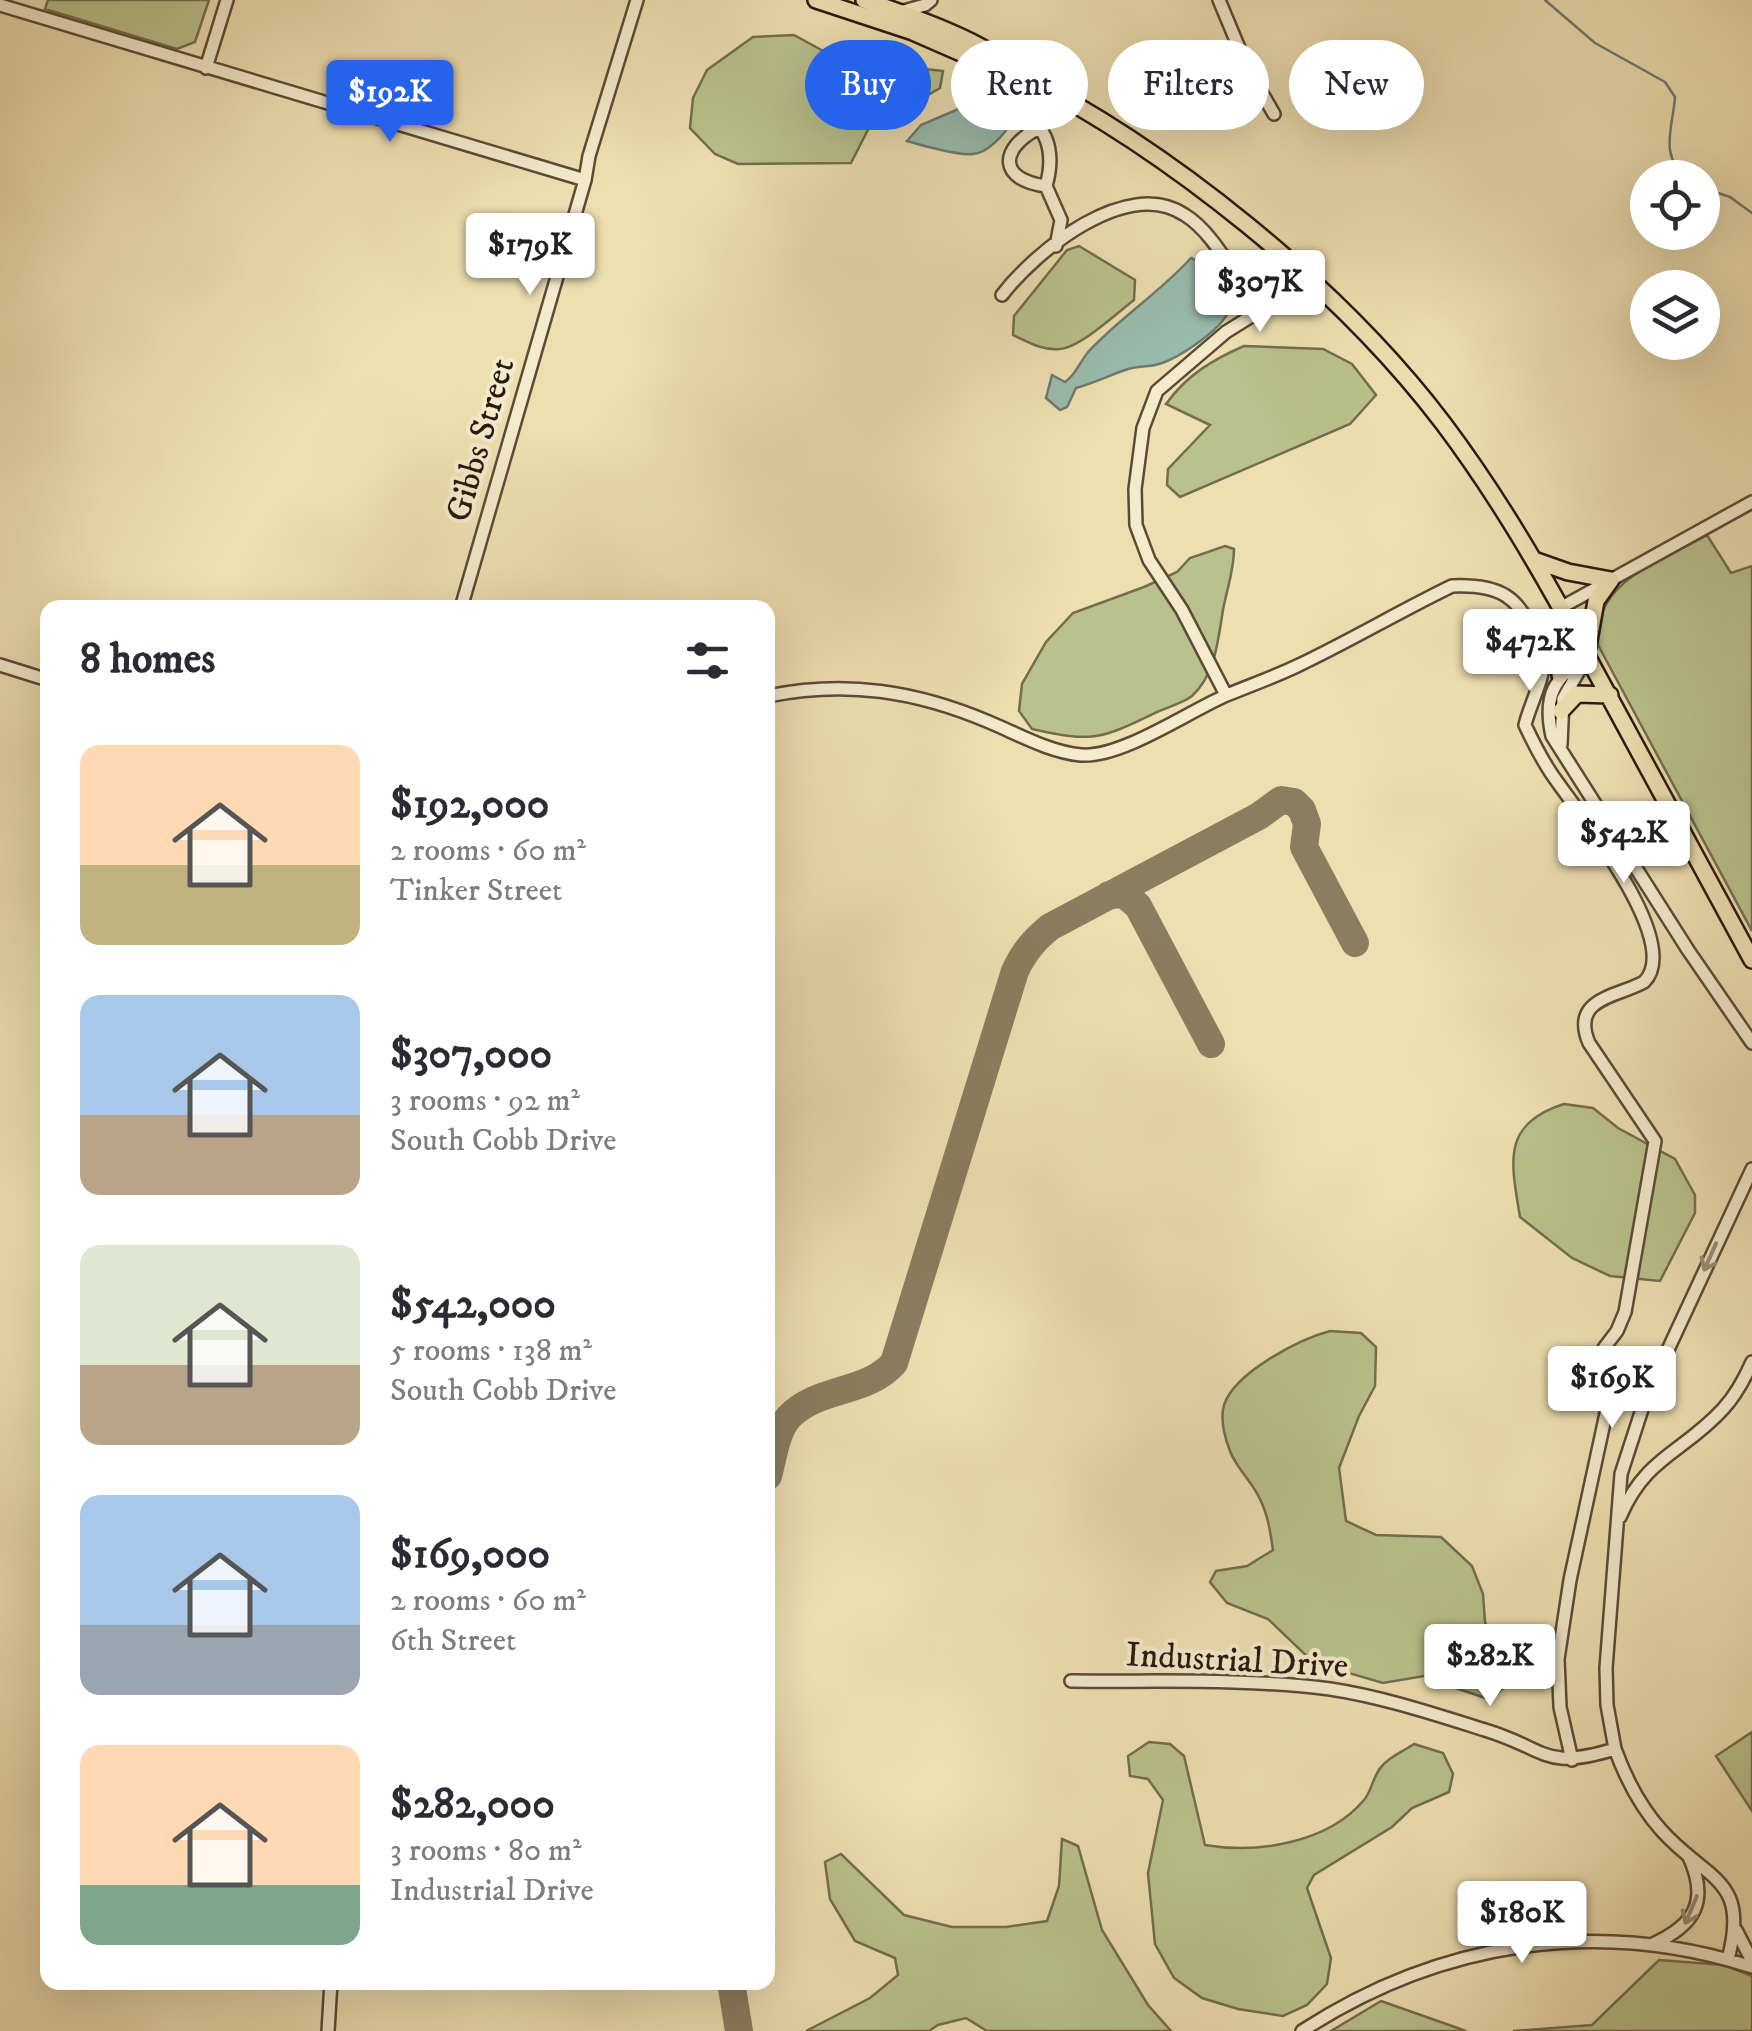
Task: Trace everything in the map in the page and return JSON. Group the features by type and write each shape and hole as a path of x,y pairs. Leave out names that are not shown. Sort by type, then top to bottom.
{"main road":[{"path":"816,0 920,27"},
{"path":"864,0 900,12 998,70 1013,72 1107,126 1198,188 1310,281 1387,358 1433,410 1534,560 1752,960"},
{"path":"1534,560 1610,580 1596,601 1587,656"},
{"path":"1560,675 1564,650 1562,607"},
{"path":"1561,711 1577,694 1610,696"}],"street":[{"path":"206,68 228,0"},
{"name":"Gibbs Street","path":"463,600 637,0"},
{"path":"920,27 932,0"},
{"path":"900,12 932,0"},
{"path":"1219,0 1246,67 1274,114"},
{"path":"0,5 585,180"},
{"path":"1034,130 1009,150 1008,156 1013,170 1023,179 1046,186"},
{"path":"1039,130 1048,151 1046,186 1061,220 1056,246"},
{"path":"1002,295 1022,269 1097,215 1113,209 1166,206 1199,226 1254,304 1250,317 1226,332 1156,391 1143,428 1135,489 1136,526 1149,560 1182,610 1226,695"},
{"path":"1562,607 1752,502"},
{"path":"775,695 847,687 914,695 1030,740 1082,754 1119,748 1226,695 1301,664 1452,586 1479,585 1498,590 1515,601 1529,624 1544,667 1525,725 1551,773 1620,872 1648,933 1654,962 1649,978 1592,1007 1584,1026 1590,1042 1655,1141 1626,1312 1618,1331 1604,1348 1615,1372 1570,1580 1558,1659 1560,1707 1572,1760"},
{"path":"1587,656 1560,675 1551,692 1552,736 1752,1043"},
{"path":"1561,750 1561,711 1566,691 1587,656"},
{"path":"0,665 40,678"},
{"path":"1752,1169 1632,1435 1621,1474 1615,1530 1606,1681 1615,1749 1642,1805 1661,1830 1722,1884 1752,1964"},
{"path":"1615,1530 1644,1474 1720,1412 1735,1395 1752,1362"},
{"name":"Industrial Drive","path":"1071,1681 1328,1689 1390,1701 1451,1719 1492,1732 1543,1756 1572,1760 1615,1749"},
{"path":"1651,1944 1685,1925 1694,1912 1698,1886 1689,1857"},
{"path":"1728,1959 1735,1926"},
{"path":"1302,2031 1419,1970 1464,1956 1554,1942 1651,1944 1752,1964"},
{"path":"328,2031 331,1990"}],"green space":[{"path":"48,0 209,0 195,42 177,49 45,9"},
{"path":"794,35 805,41 805,130 868,130 851,163 738,164 715,154 690,128 693,98 707,70 753,37"},
{"path":"931,70 943,71 940,88 931,93"},
{"path":"1079,246 1135,280 1134,300 1069,347 1048,349 1013,335 1014,316 1067,250"},
{"path":"1244,346 1323,349 1352,364 1376,395 1350,424 1180,497 1167,485 1168,469 1210,425 1166,404 1201,369"},
{"path":"1707,535 1731,573 1752,566 1752,931 1598,645 1599,623 1617,589 1650,565"},
{"path":"1225,546 1234,549 1234,557 1217,644 1211,667 1192,696 1097,736 1032,729 1019,711 1022,684 1046,642 1073,613 1144,587 1177,572 1190,558"},
{"path":"1564,1104 1593,1108 1618,1128 1675,1159 1695,1195 1695,1213 1660,1281 1610,1276 1572,1258 1520,1217 1513,1162 1520,1134 1529,1122"},
{"path":"1330,1331 1361,1333 1376,1347 1375,1386 1339,1468 1346,1521 1376,1535 1441,1537 1472,1566 1483,1594 1485,1622 1502,1667 1503,1688 1491,1700 1430,1675 1383,1683 1314,1663 1268,1619 1227,1603 1210,1582 1216,1571 1247,1566 1273,1550 1262,1504 1228,1446 1224,1405 1230,1393 1254,1369 1302,1341"},
{"path":"1752,1732 1752,1811 1716,1756"},
{"path":"1149,1742 1170,1744 1184,1756 1205,1845 1247,1848 1312,1836 1349,1815 1364,1800 1385,1763 1414,1744 1443,1753 1453,1774 1449,1792 1412,1808 1392,1827 1314,1875 1307,1888 1331,1958 1327,1984 1307,2005 1283,2016 1238,2009 1202,1998 1174,1978 1155,1944 1148,1873 1163,1800 1148,1779 1130,1776 1128,1756"},
{"path":"1062,1839 1078,1846 1102,1930 1148,2005 1171,2031 987,2031 966,2018 929,2031 806,2031 870,1998 898,1975 895,1958 855,1941 830,1899 825,1862 841,1854 904,1915 952,1927 1006,1927 1047,1921 1059,1886"},
{"path":"1659,1960 1724,1965 1752,1976 1752,2031 1513,2031 1592,2025"},
{"path":"1381,2001 1466,2031 1331,2031"}],"shaded area":[{"path":"951,112 951,130 1005,130 990,147 973,154 907,141 917,130 931,130 931,121"},
{"path":"1191,258 1208,270 1216,293 1230,306 1212,332 1168,361 1128,369 1076,388 1067,407 1060,410 1046,398 1052,375 1065,382 1069,379 1101,339"}],"waterway":[{"path":"1545,0 1595,43 1665,82 1675,97 1670,130 1673,160"},
{"path":"1720,194 1752,213"}],"taxiway":[{"path":"775,1449 785,1423 800,1407 870,1380 894,1363 1015,971 1044,932 1259,816 1281,800 1294,802 1302,810 1307,824 1304,847 1355,943"},
{"path":"1109,895 1124,894 1138,906 1211,1044"},
{"path":"732,1990 739,2031"}]}
